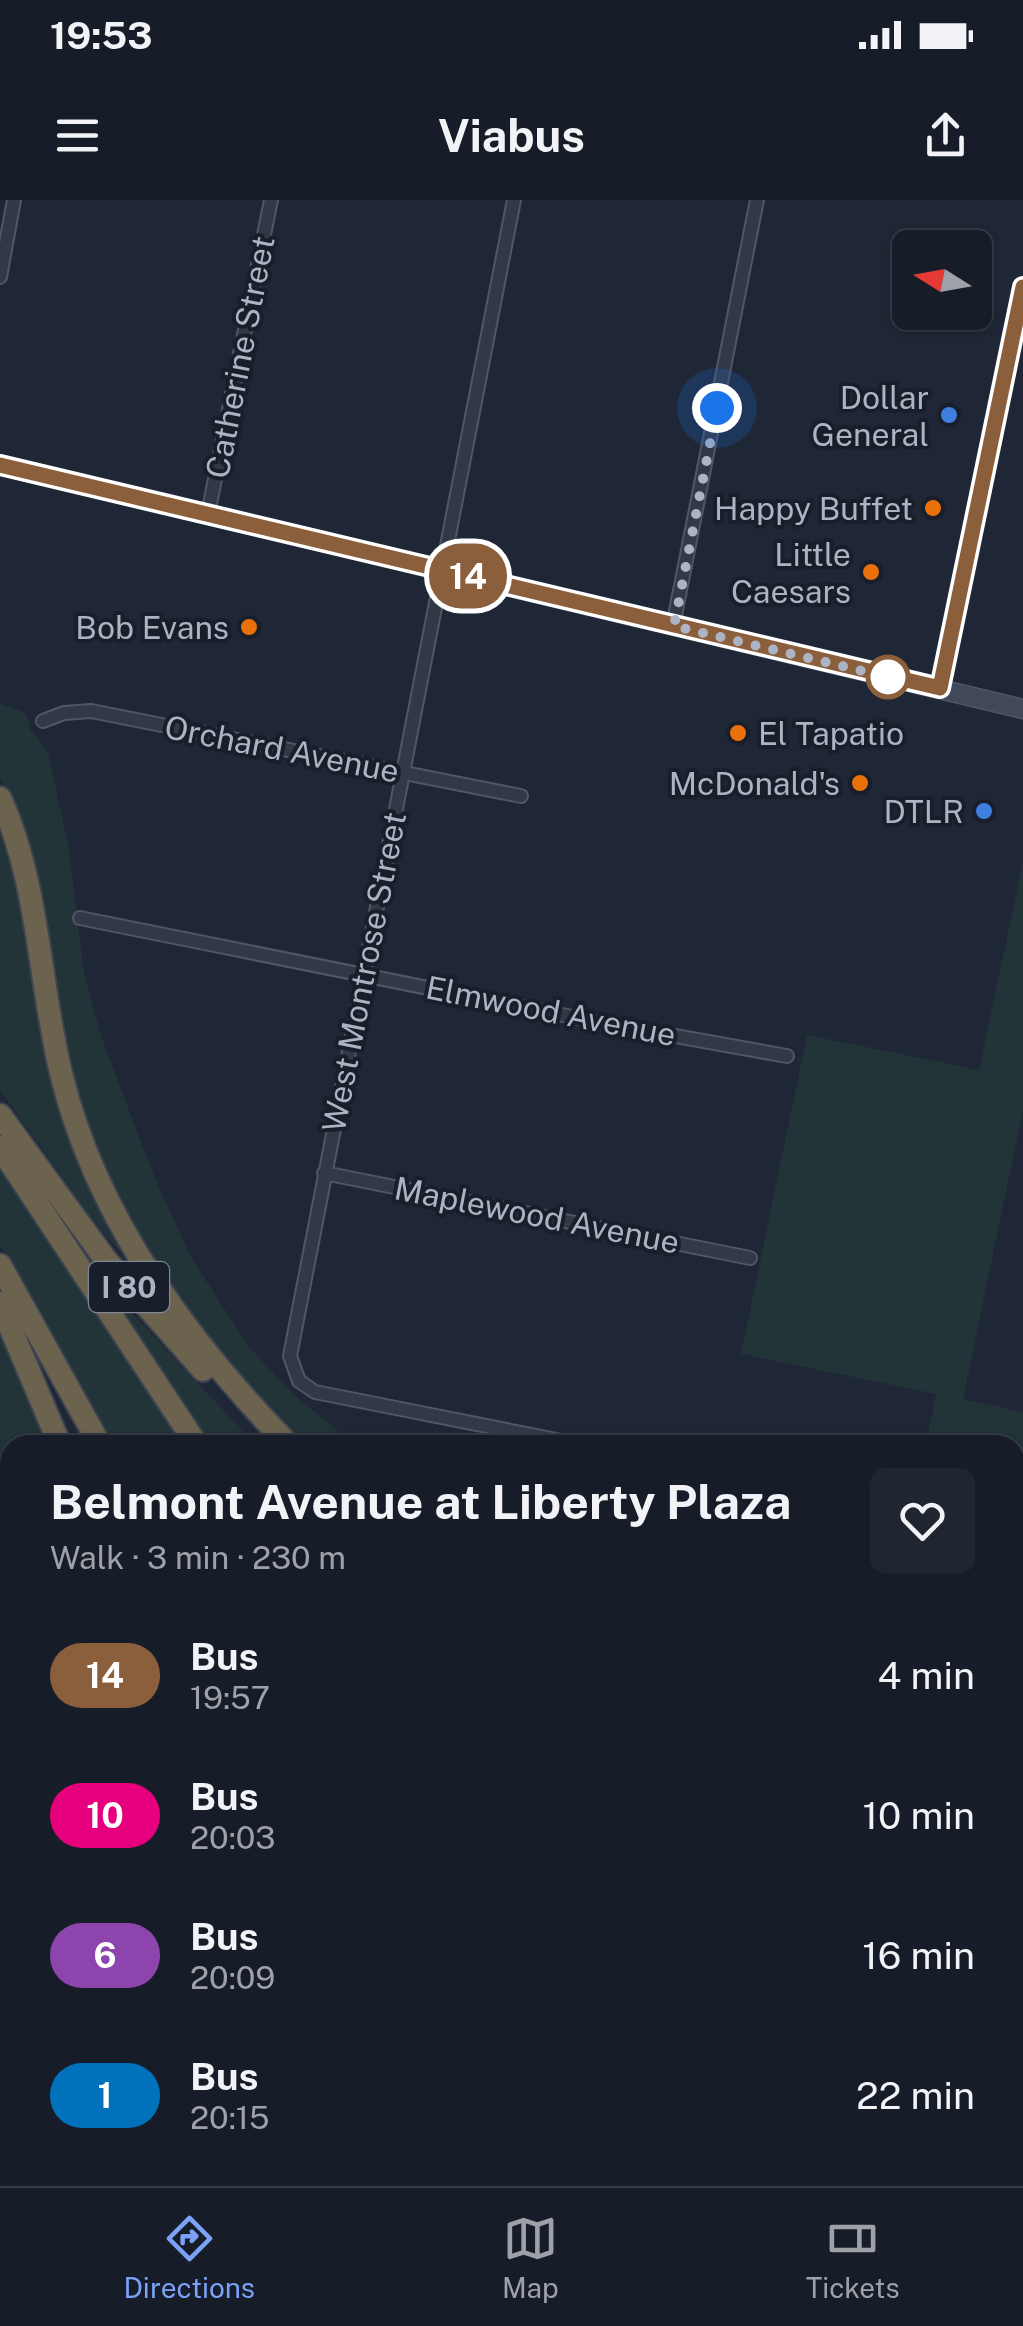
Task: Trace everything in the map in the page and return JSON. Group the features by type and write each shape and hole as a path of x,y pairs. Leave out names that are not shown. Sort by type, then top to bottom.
{"highway":[{"path":"0,798 22,860 60,1072 88,1156 155,1281 220,1372 280,1435"},
{"name":"I 80","path":"0,1115 106,1260 265,1435"},
{"path":"0,1147 189,1435"},
{"path":"0,1265 94,1435"},
{"path":"0,1304 56,1435"}],"main road":[{"path":"0,465 1023,710"}],"street":[{"path":"0,277 14,200"},
{"name":"Catherine Street","path":"208,514 271,200"},
{"name":"West Montrose Street","path":"514,200 290,1364 294,1374 315,1392 532,1435"},
{"path":"674,626 757,200"},
{"name":"Orchard Avenue","path":"44,721 64,713 91,711 521,796"},
{"name":"Elmwood Avenue","path":"80,918 596,1022 787,1056"},
{"name":"Maplewood Avenue","path":"324,1173 750,1258"}],"shaded area":[{"path":"0,703 27,714 30,729 48,752 69,849 84,974 102,1039 156,1181 192,1259 249,1347 293,1394 343,1435 296,1435 209,1338 126,1215 87,1129 73,1080 26,832 17,806 0,778"},
{"path":"0,827 98,1203 135,1271 0,1090"},
{"path":"1023,862 1023,1109 963,1399 1023,1412 1023,1435 928,1435 936,1394 741,1354 807,1035 979,1070"},
{"path":"0,1169 181,1435 104,1435 0,1245"},
{"path":"103,1282 247,1435 202,1435"},
{"path":"0,1326 46,1435 0,1435"}],"bus line":[{"name":"14","path":"0,465 940,688 1023,287"}],"place":[{"name":"Dollar General","path":"949,415"},
{"name":"Happy Buffet","path":"933,508"},
{"name":"Little Caesars","path":"871,572"},
{"name":"Bob Evans","path":"249,627"},
{"name":"El Tapatio","path":"738,733"},
{"name":"McDonald's","path":"860,783"},
{"name":"DTLR","path":"984,811"}],"route":[{"path":"717,408 674,626 888,677"}]}
